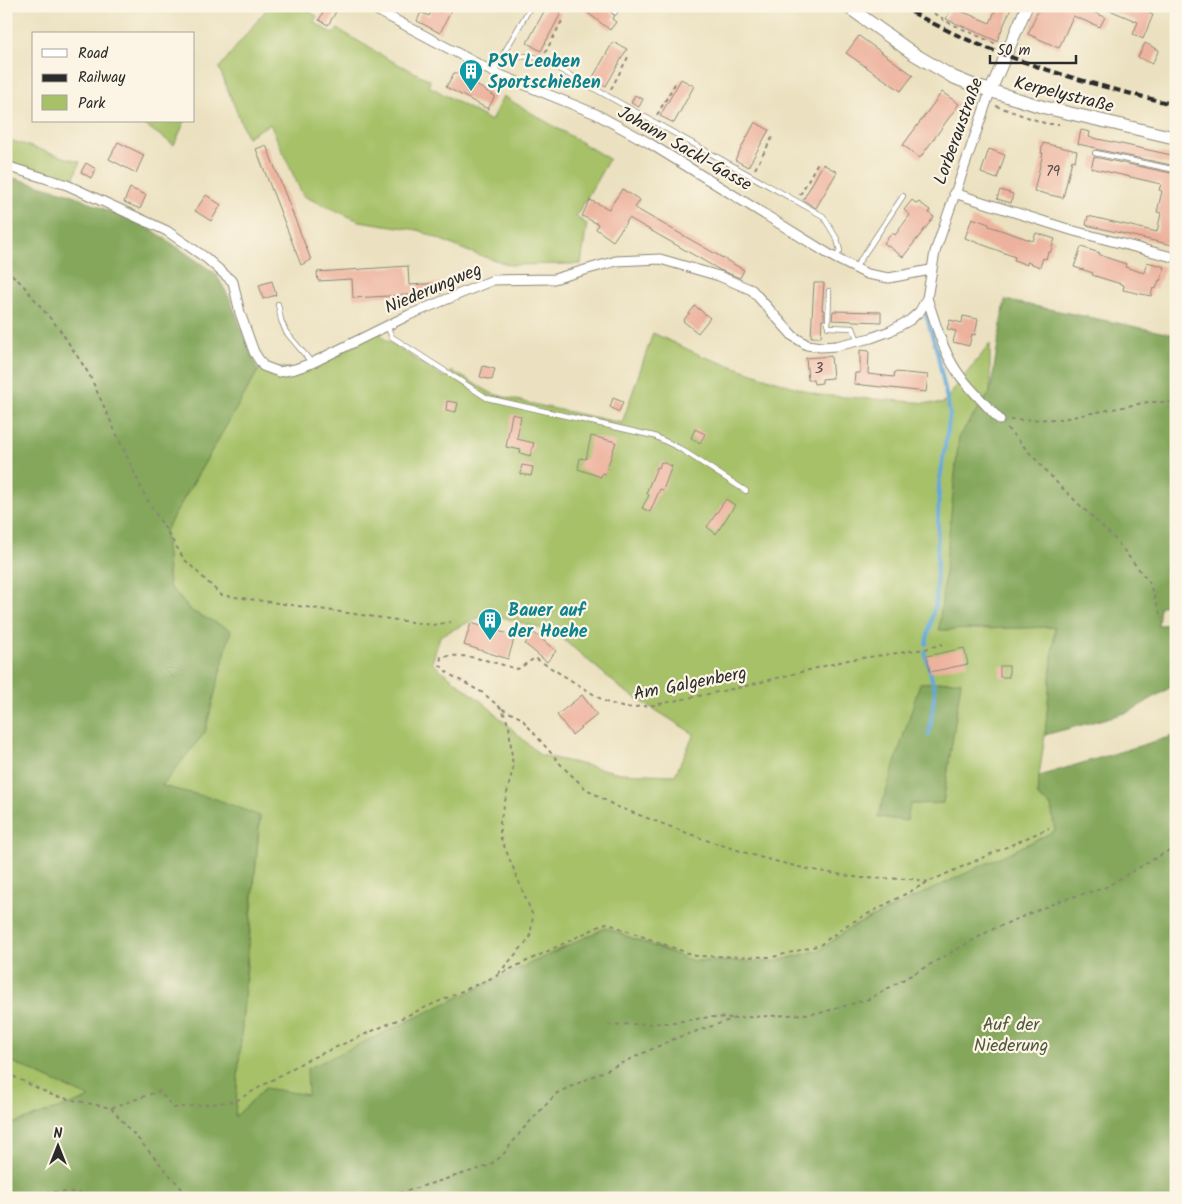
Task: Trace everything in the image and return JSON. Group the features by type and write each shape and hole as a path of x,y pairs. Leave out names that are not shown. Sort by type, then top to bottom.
{"main road":[{"name":"Kerpelystraße","path":"847,6 914,54 953,77 990,92 1096,121 1176,138"}],"street":[{"name":"Johann Sackl-Gasse","path":"369,6 493,72 596,114 788,227 835,258 867,274 889,278 930,270"},
{"name":"Lorberaustraße","path":"930,270 934,252 990,92 1027,6"},
{"name":"Niederungweg","path":"6,166 67,185 167,231 206,258 233,282 240,313 254,352 262,366 279,372 312,363 387,325 493,280 554,279 616,261 660,259 719,276 752,290 793,336 807,345 821,347 858,341 890,331 910,320 920,311 927,298"},
{"path":"954,193 1074,231 1176,258"},
{"path":"930,270 927,298 942,343 960,376 1000,420"}],"lane":[{"path":"493,72 531,6"},
{"path":"608,6 615,12"},
{"path":"498,63 522,56 532,56 541,59 823,216 837,239 840,250 835,258"},
{"path":"1095,153 1176,170"},
{"path":"855,268 903,196"},
{"path":"829,291 828,327 853,328 858,341"},
{"path":"278,304 281,320 286,332 312,363"},
{"path":"387,325 392,337 487,398 654,436 679,448 746,491"}],"path":[{"path":"920,6 943,20 1008,49"},
{"path":"541,59 563,19"},
{"path":"608,96 628,57"},
{"path":"654,121 676,82"},
{"path":"751,176 773,136"},
{"path":"797,201 818,162"},
{"path":"6,269 22,284 60,330 89,374 145,496 184,559 220,595 432,624 451,622"},
{"path":"1000,420 1062,419 1148,402 1176,402"},
{"path":"1000,420 1060,486 1114,538 1149,582 1162,619"},
{"name":"Am Galgenberg","path":"502,709 484,694 449,674 440,665 441,656 453,654 473,657 518,669 535,658 606,702 625,708 742,687 848,660 924,649 943,644"},
{"path":"502,709 521,718 563,767 585,788 615,806 706,840 807,869 861,878 913,879 928,882"},
{"path":"496,976 530,938 533,916 500,836 500,822 513,768 508,726 502,709"},
{"path":"6,1073 54,1096 111,1108 159,1091 174,1108 236,1101 306,1061 496,976 606,923 696,956 773,957 820,945 847,925 928,882 1049,828"},
{"path":"608,1025 648,1024 710,1017 736,1018 820,1013 869,999 991,930 1062,900 1104,888 1176,848"},
{"path":"384,1198 488,1166 502,1156 523,1129 557,1093 676,1038 736,1018"},
{"path":"111,1108 190,1198"},
{"path":"6,1196 69,1191 120,1198"}],"green space":[{"path":"269,6 300,6 317,16 314,22 333,34 338,29 390,60 430,80 429,86 491,121 503,96 609,159 576,217 587,224 581,264 510,265 467,251 418,230 359,221 303,196 270,124 247,137 219,68"},
{"path":"140,122 185,122 174,145"},
{"path":"6,139 80,162 72,182 6,161"},
{"name":"Auf der Niederung","path":"6,176 68,193 154,231 216,274 230,299 258,371 165,531 169,586 191,611 231,630 205,732 162,786 216,799 260,816 235,1117 265,1088 308,1095 307,1069 605,928 693,961 773,962 821,950 848,929 1055,831 1051,806 1038,797 1039,776 1176,735 1176,1198 6,1198 6,1126 90,1098 6,1059"},
{"path":"1005,300 1176,335 1176,605 1160,606 1158,625 1176,624 1176,684 1129,712 1045,735 1055,627 939,630 959,436 990,393"},
{"path":"379,328 383,338 445,378 452,371 493,394 622,423 653,333 702,356 818,395 942,404 990,344 990,393 959,436 940,630 1055,627 1038,797 1051,806 1056,831 848,929 821,950 773,962 693,961 605,928 308,1095 234,1118 260,817 162,786 205,732 230,630 191,611 169,586 165,531 258,371 263,366 295,369","holes":["488,613 556,633 623,690 694,734 675,775 620,773 540,755 486,705 432,663 440,636","961,681 943,803 910,804"]},
{"path":"961,681 943,803 910,804 907,821 878,817 920,683"},
{"path":"6,1059 91,1098 6,1126"}],"building":[{"path":"434,6 448,6 446,9 451,11 440,33 417,21 421,12 429,16"},
{"path":"547,6 561,13 541,51 527,43"},
{"path":"579,6 604,6 615,16 612,19 616,22 610,30"},
{"path":"952,6 963,6 961,11 990,23 997,6 1012,6 997,41 946,19"},
{"path":"1040,6 1078,6 1105,17 1100,27 1073,16 1059,48 1028,34"},
{"path":"1100,6 1152,6 1149,13 1153,15 1143,39 1133,34 1138,22"},
{"path":"326,7 336,12 328,25 319,20"},
{"path":"859,36 913,75 901,91 846,53"},
{"path":"613,42 627,49 606,86 592,79"},
{"path":"1145,43 1159,50 1152,64 1138,57"},
{"name":"PSV Leoben Sportschießen","path":"454,73 467,73 473,77 471,82 495,96 488,109 446,87"},
{"path":"681,79 694,86 674,123 660,116"},
{"path":"942,92 959,104 920,158 903,145"},
{"path":"635,95 643,99 639,107 631,103"},
{"path":"755,122 769,130 748,167 735,160"},
{"path":"1081,130 1090,132 1089,137 1176,156 1176,166 1078,144"},
{"path":"118,142 144,155 136,173 109,159"},
{"path":"1043,143 1077,151 1075,161 1072,160 1063,198 1034,191 1043,153 1041,153"},
{"path":"266,145 311,260 301,265 256,149"},
{"path":"989,149 1005,155 997,179 981,173"},
{"path":"1094,157 1176,174 1176,246 1086,225 1088,216 1157,232 1161,213 1157,212 1162,191 1159,190 1161,184 1091,168"},
{"path":"86,163 96,169 91,178 81,172"},
{"path":"823,164 837,172 816,208 803,200"},
{"path":"130,188 146,195 140,209 124,202"},
{"path":"622,189 640,200 635,208 744,270 740,278 720,270 629,218 613,241 596,229 598,224 582,216 590,200 609,209"},
{"path":"1000,190 1013,194 1011,203 997,199"},
{"path":"206,195 221,205 211,221 195,211"},
{"path":"912,200 917,204 919,202 930,210 929,213 934,217 903,257 884,243 892,233 895,235 910,215 904,210"},
{"path":"972,218 1033,241 1036,233 1055,239 1050,253 1048,252 1046,259 1043,258 1040,267 1027,262 1027,265 1014,260 1015,257 965,238"},
{"path":"1081,247 1126,264 1125,267 1144,273 1147,262 1165,267 1156,289 1153,288 1151,296 1123,290 1124,285 1074,267"},
{"path":"408,266 409,285 441,283 442,293 353,298 352,279 318,281 317,272"},
{"path":"272,281 276,295 263,299 259,285"},
{"path":"814,283 824,283 822,310 824,310 824,320 822,320 821,337 811,337"},
{"path":"695,306 710,318 698,333 683,321"},
{"path":"833,311 881,312 881,322 832,320"},
{"path":"963,316 978,319 975,335 972,334 969,346 953,342 956,331 947,329 950,320 962,323"},
{"path":"860,350 869,351 868,374 894,377 895,372 928,375 926,392 854,384 855,373 860,373"},
{"path":"831,356 833,378 822,379 822,383 814,384 813,380 808,380 806,358"},
{"path":"483,366 495,369 492,380 480,377"},
{"path":"613,398 623,402 619,412 610,407"},
{"path":"447,401 458,403 456,412 446,410"},
{"path":"512,414 521,416 517,439 534,443 530,456 520,453 521,450 506,447"},
{"path":"695,429 705,434 700,443 691,438"},
{"path":"591,436 616,442 605,474 602,473 601,477 578,469 580,458 586,459"},
{"path":"661,462 672,466 663,490 660,489 650,512 642,508 649,495 646,493"},
{"path":"522,465 533,467 531,476 520,474"},
{"path":"726,499 735,505 716,534 707,527"},
{"name":"Bauer auf der Hoehe","path":"471,623 515,636 508,659 464,645"},
{"path":"534,633 556,651 547,662 525,644"},
{"path":"964,648 968,664 930,672 927,656"},
{"path":"1000,666 1009,666 1009,677 1000,677"},
{"path":"582,695 597,715 572,735 557,715"}],"waterway":[{"path":"925,312 937,351 950,414 939,485 936,599 926,644"},
{"path":"925,652 935,691 929,735"}],"railway":[{"path":"901,6 967,40 1035,66 1104,87 1176,105"}],"place":[{"name":"PSV Leoben Sportschießen","path":"471,92"},
{"name":"Bauer auf der Hoehe","path":"490,641"}]}
